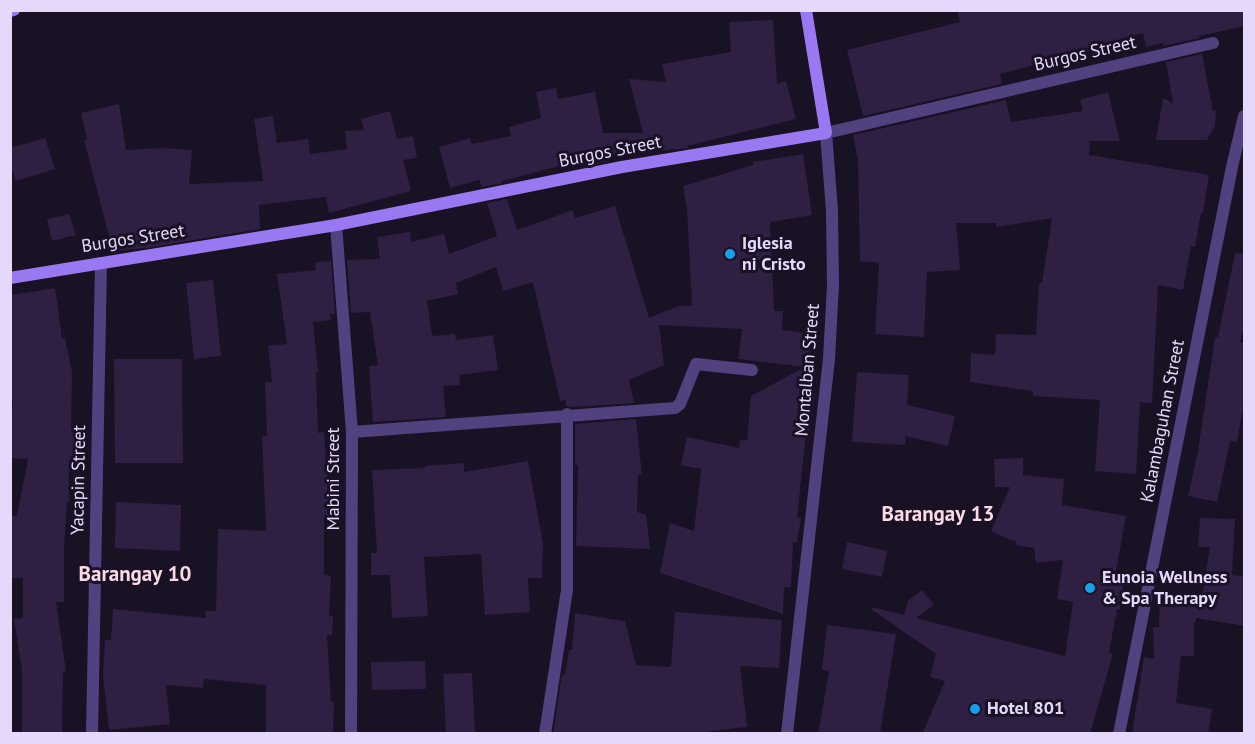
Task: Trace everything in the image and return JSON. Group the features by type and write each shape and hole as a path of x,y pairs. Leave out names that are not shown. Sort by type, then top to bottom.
{"main road":[{"name":"Montalban Street","path":"806,10 826,133"},
{"name":"Burgos Street","path":"10,278 336,225 622,167 826,133"}],"street":[{"name":"Burgos Street","path":"826,133 1213,43"},
{"name":"Kalambaguhan Street","path":"1119,734 1232,166 1245,116"},
{"name":"Montalban Street","path":"787,734 829,349 833,285 832,211 826,133"},
{"name":"Mabini Street","path":"336,225 352,432 351,734"},
{"name":"Yacapin Street","path":"92,734 100,263"},
{"path":"352,432 567,414 675,408 680,404 696,364 752,370"},
{"path":"545,734 567,590 567,414"}],"building":[{"path":"957,10 1245,10 1245,26 1163,46 1163,43 1146,47 1143,33 1079,51 1080,53 1000,74 1002,84 863,116 847,50 960,22"},
{"path":"773,20 777,84 786,81 796,119 687,146 688,148 609,155 609,161 582,166 582,160 502,181 502,183 482,187 479,180 450,188 439,147 470,138 472,144 511,136 509,127 541,118 536,92 556,88 558,99 595,92 603,133 643,133 629,79 666,82 662,64 731,52 729,22"},
{"path":"1202,54 1213,111 1216,110 1215,126 1207,140 1156,140 1163,98 1173,103 1166,62"},
{"path":"1108,92 1120,141 1090,141 1089,155 1209,175 1203,213 1201,213 1195,247 1191,246 1183,290 1158,285 1152,403 1140,402 1136,474 1095,471 1100,400 1033,396 1033,391 970,382 971,353 995,355 996,334 1036,335 1039,283 1042,283 1052,218 996,227 996,223 956,223 960,270 927,272 924,337 875,334 879,263 860,261 858,160 853,135 1006,100 1011,122 1083,111 1080,100"},
{"path":"119,104 126,150 163,148 192,150 189,184 263,181 254,119 273,116 277,143 308,139 310,154 347,149 345,131 364,130 361,119 390,111 397,139 413,136 417,158 403,160 411,191 329,213 326,197 259,205 260,229 146,248 113,251 84,140 87,139 81,113"},
{"path":"45,138 55,169 16,181 10,164 10,148"},
{"path":"803,154 812,215 770,222 774,311 783,311 782,330 812,334 805,391 815,393 809,434 806,434 797,517 801,518 797,542 793,542 791,587 784,587 783,614 660,573 670,523 694,531 701,469 681,465 687,437 739,448 740,440 747,440 751,396 805,367 738,359 742,329 659,325 664,365 629,380 634,403 566,406 566,400 560,401 533,282 503,291 496,267 456,283 458,294 427,301 432,336 455,334 456,340 493,335 498,370 459,375 460,385 443,386 446,417 373,422 369,366 378,365 370,312 351,313 347,260 380,259 377,237 410,232 411,242 444,234 449,254 497,236 487,203 507,199 517,230 573,210 575,218 615,206 649,318 678,306 692,306 687,208 683,186 753,165 753,162"},
{"path":"69,214 76,235 52,241 47,219"},
{"path":"1235,253 1245,254 1245,321 1240,342 1245,343 1245,396 1237,442 1230,441 1217,502 1188,496 1198,451 1215,337 1218,337"},
{"path":"331,261 335,314 330,314 331,320 313,322 318,372 316,372 318,433 324,432 328,476 329,515 324,515 324,575 331,576 329,616 333,616 332,635 327,635 331,702 334,702 333,734 266,734 266,685 204,679 203,688 166,685 170,724 109,730 103,676 105,640 111,640 113,609 206,618 205,611 216,611 218,529 266,531 262,436 267,436 265,382 272,382 268,346 287,344 277,274 316,270 315,262"},
{"path":"213,280 221,356 194,359 186,283"},
{"path":"55,288 62,339 65,338 72,372 71,427 84,435 69,462 69,502 67,502 64,549 64,602 56,602 66,671 63,672 62,734 22,734 22,670 14,619 23,618 23,578 10,578 10,516 17,516 28,459 10,458 13,399 10,399 10,295"},
{"path":"114,359 182,359 183,463 115,463"},
{"path":"857,372 909,375 907,405 955,416 948,446 905,436 905,445 852,442"},
{"path":"636,419 642,475 638,475 637,512 646,515 650,549 576,546 578,465 575,465 575,424"},
{"path":"1023,458 1023,475 1064,479 1062,505 1126,516 1116,571 1125,573 1120,609 1117,609 1109,653 1113,653 1090,734 922,734 945,681 930,677 936,654 900,631 871,607 904,615 908,601 922,590 934,605 916,618 1065,656 1073,602 1057,599 1063,560 1036,563 1034,548 1016,545 1016,542 991,531 1010,487 995,487 994,459"},
{"path":"528,461 543,544 542,578 528,578 530,612 485,615 481,554 424,557 428,616 392,618 390,575 371,575 371,553 377,553 372,470 425,468 425,466 464,463 464,472"},
{"path":"116,502 181,505 180,551 115,548"},
{"path":"1200,518 1235,519 1232,575 1245,577 1245,626 1196,618 1194,656 1181,656 1176,703 1212,709 1208,734 1132,734 1144,657 1154,659 1153,627 1159,627 1160,590 1202,598 1210,547 1198,547"},
{"path":"847,542 887,551 882,577 842,569"},
{"path":"675,612 782,620 779,668 740,666 747,727 688,734 553,734 562,675 565,675 569,650 572,650 575,613 625,621 636,665 671,667"},
{"path":"827,625 896,634 880,734 818,734 829,671 822,670"},
{"path":"425,661 426,689 372,690 371,662"},
{"path":"472,673 475,734 446,734 443,674"}],"place":[{"name":"Iglesia ni Cristo","path":"730,254"},
{"name":"Eunoia Wellness & Spa Therapy","path":"1090,588"},
{"name":"Hotel 801","path":"975,709"}],"district":[{"name":"Barangay 13","path":"938,515"},
{"name":"Barangay 10","path":"135,575"}]}
